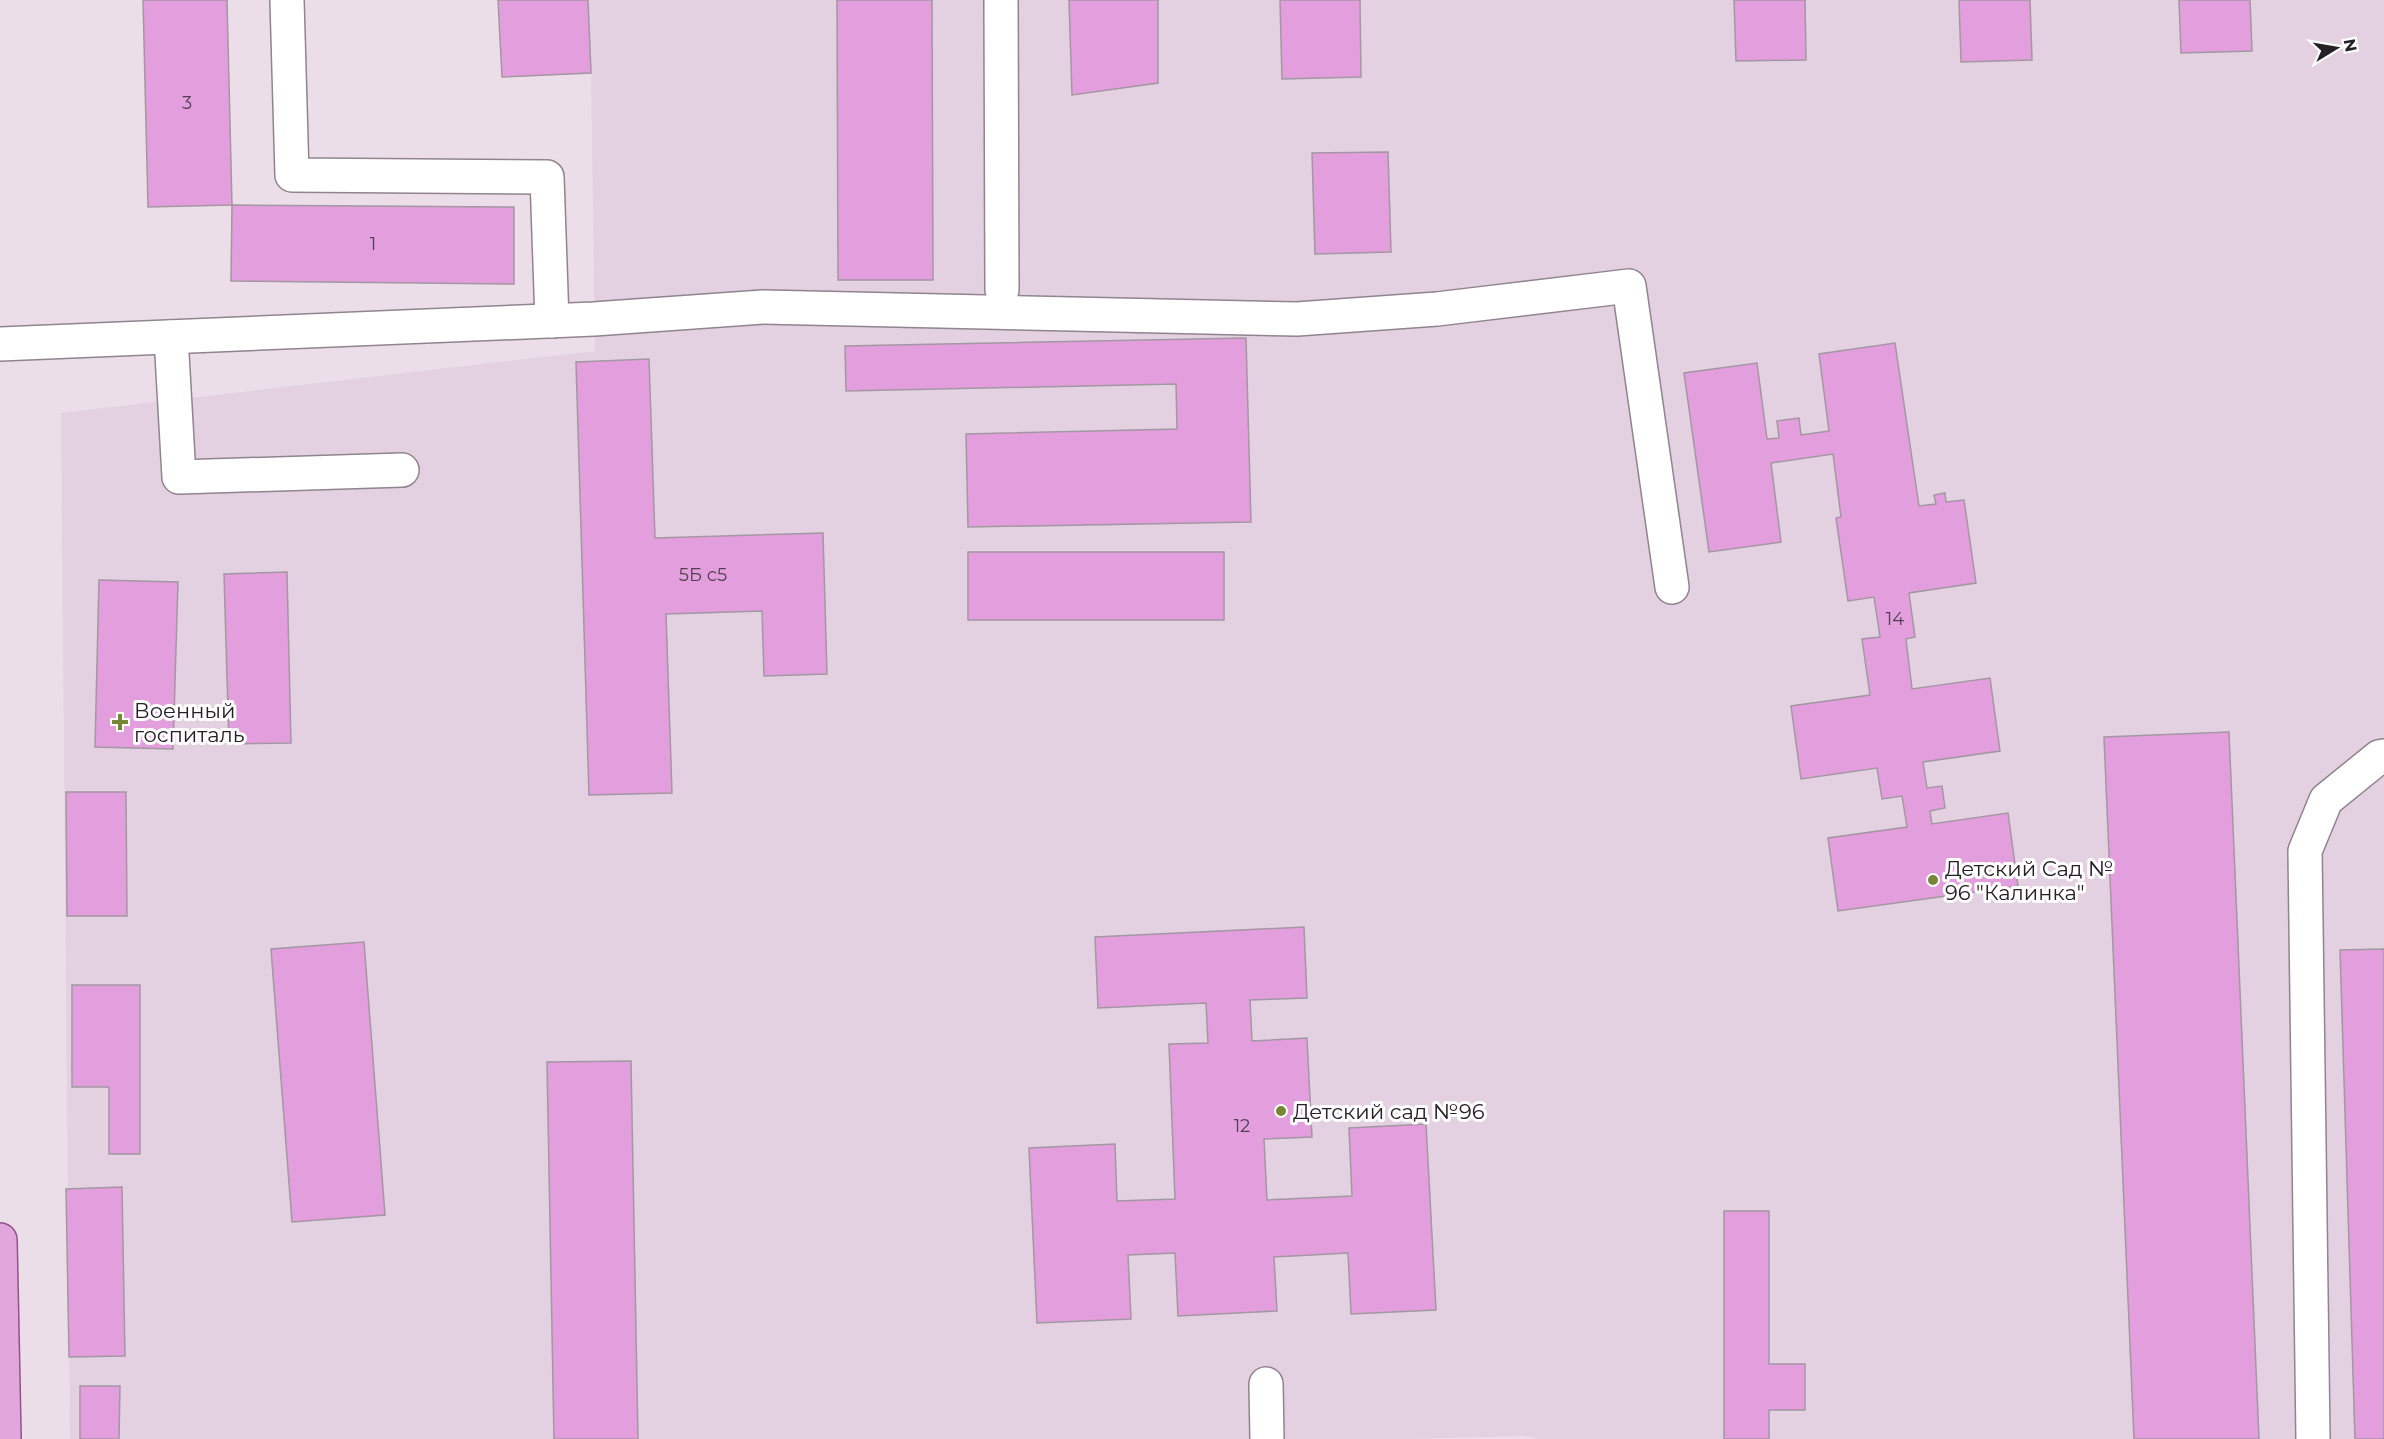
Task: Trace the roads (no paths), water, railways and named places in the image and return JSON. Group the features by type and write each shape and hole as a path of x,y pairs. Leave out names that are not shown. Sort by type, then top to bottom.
{"main road":[{"path":"0,1240 4,1439"}],"lane":[{"path":"288,0 292,175 547,177 552,321"},
{"path":"1001,0 1002,290"},
{"path":"0,344 552,321 763,307 1297,319 1437,309 1629,286 1672,587"},
{"path":"171,337 178,477 402,470"},
{"path":"2313,1439 2305,850 2326,800 2384,756"},
{"path":"1266,1384 1267,1439"}],"place":[{"name":"Военный госпиталь","path":"120,722"},
{"name":"Детский Сад № 96 \"Калинка\"","path":"1933,880"},
{"name":"Детский сад №96","path":"1281,1111"}]}
